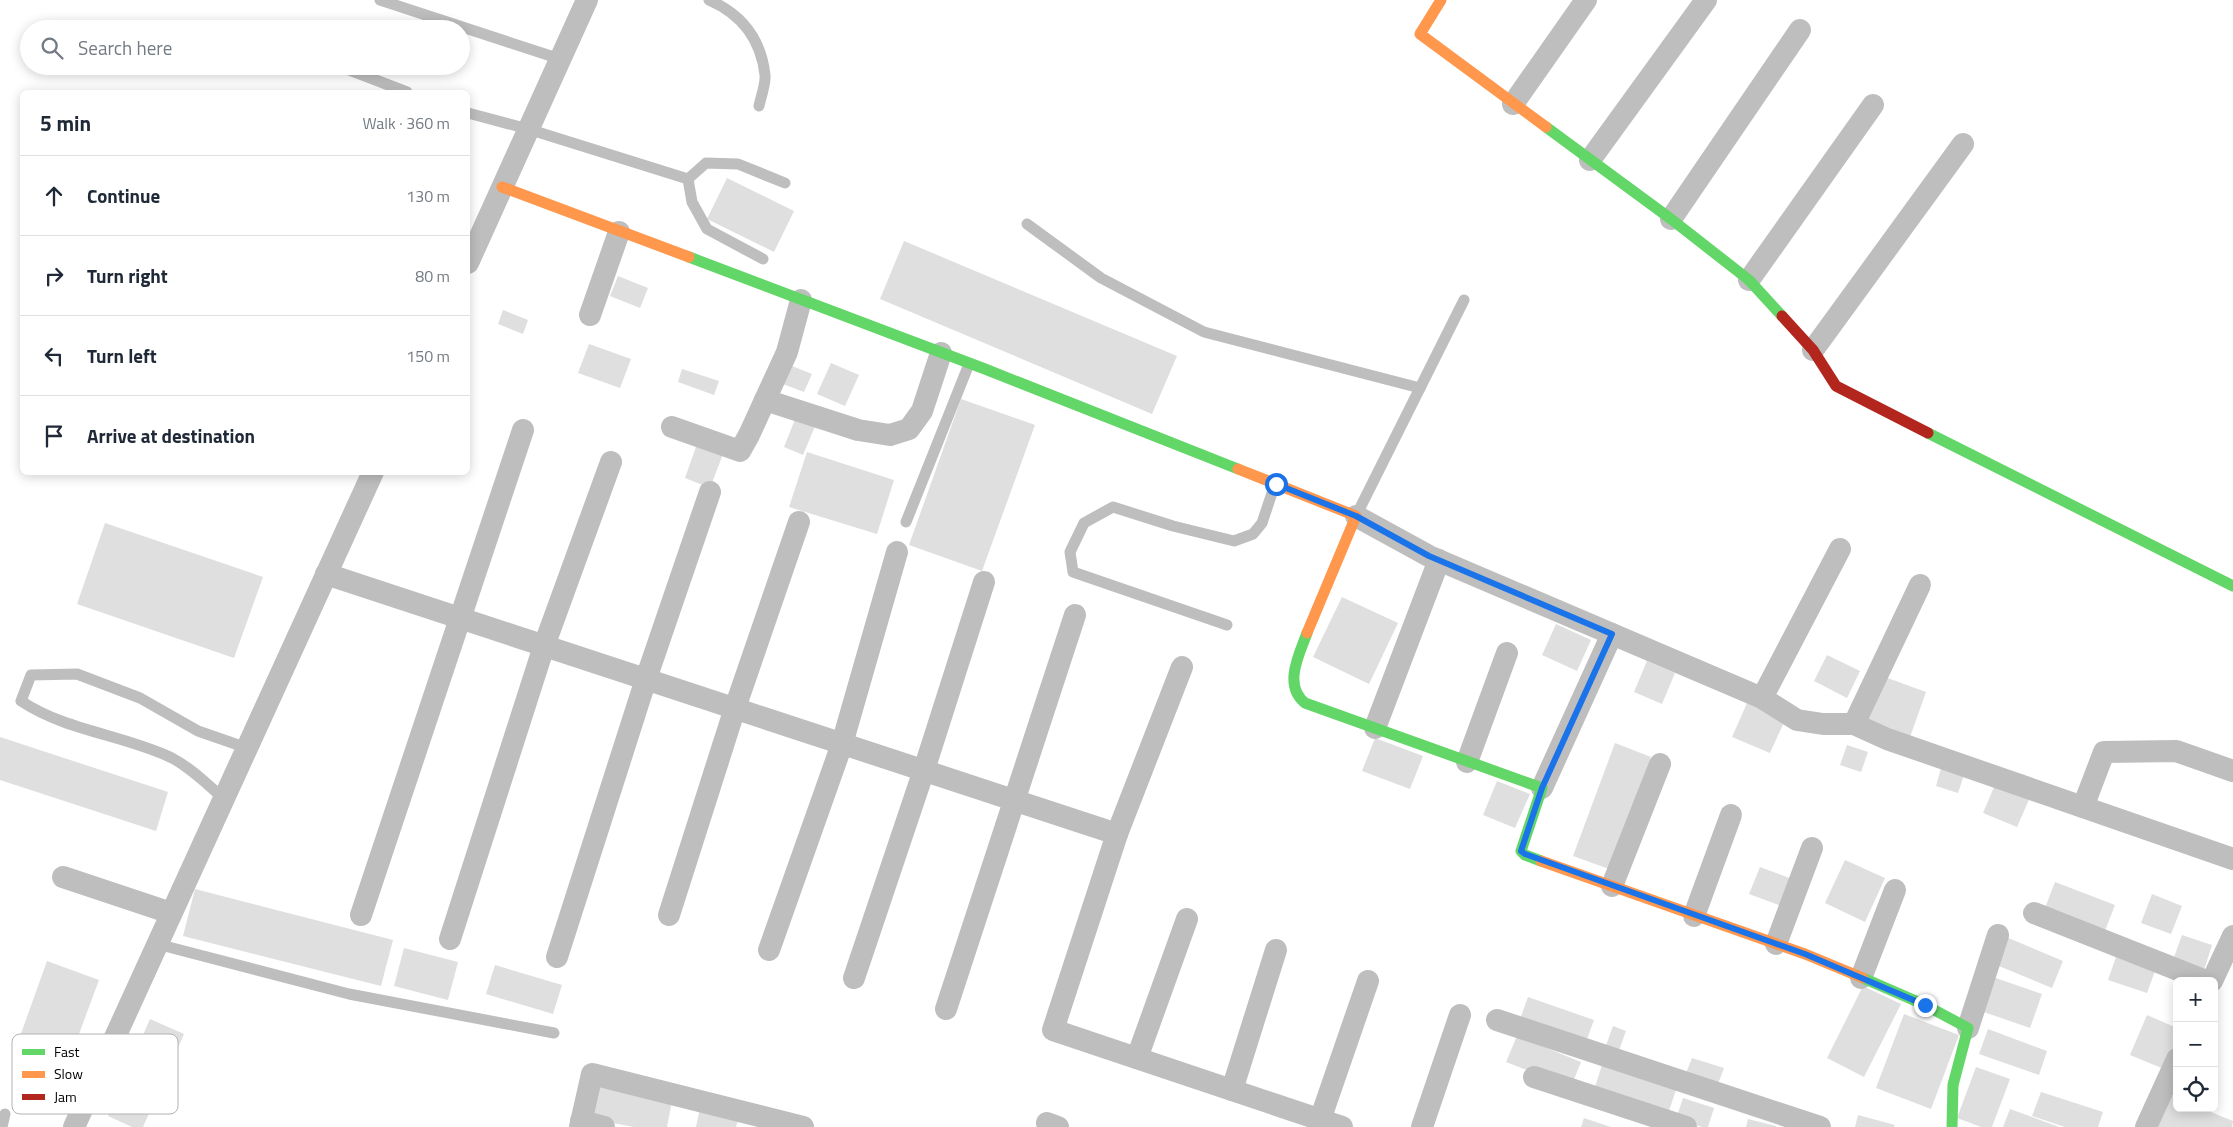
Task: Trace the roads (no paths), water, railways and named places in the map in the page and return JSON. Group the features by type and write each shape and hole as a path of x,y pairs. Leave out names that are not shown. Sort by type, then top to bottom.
{"street":[{"path":"470,259 587,0"},
{"path":"1441,0 1420,34 1671,219 1749,280 1814,350 1836,386 2080,511 2233,586"},
{"path":"1513,104 1586,0"},
{"path":"1590,160 1706,0"},
{"path":"1671,219 1800,30"},
{"path":"1749,280 1873,105"},
{"path":"1814,350 1963,144"},
{"path":"502,188 941,353 1356,516 1439,560 1762,698 1797,720 1823,724 1854,724 1887,739 2233,860"},
{"path":"590,315 619,232"},
{"path":"672,428 740,451 787,352 801,300"},
{"path":"765,400 858,430 890,435 909,429 922,411 941,353"},
{"path":"361,915 523,430"},
{"path":"450,939 544,646 611,462"},
{"path":"116,1034 372,475"},
{"path":"557,957 646,679 710,492"},
{"path":"1356,516 1310,624 1293,676 1299,698 1304,703 1542,788"},
{"path":"669,915 735,708 799,522"},
{"path":"1762,698 1840,549"},
{"path":"769,950 842,744 897,552"},
{"path":"1375,728 1439,560"},
{"path":"326,574 1117,834"},
{"path":"854,978 924,770 984,582"},
{"path":"1854,724 1920,585"},
{"path":"946,1009 1075,615"},
{"path":"1612,634 1542,788 1521,851 1694,916 1776,944 1862,978 1925,1005 1968,1028"},
{"path":"1467,762 1507,654"},
{"path":"1182,667 1117,834 1053,1030 1342,1127"},
{"path":"2083,807 2104,752 2176,751 2233,771"},
{"path":"1612,886 1660,764"},
{"path":"1694,916 1731,816"},
{"path":"1776,944 1812,848"},
{"path":"63,877 171,913"},
{"path":"1862,978 1895,890"},
{"path":"2034,913 2218,974 2233,936"},
{"path":"1136,1058 1187,919"},
{"path":"1953,1127 1953,1085 1968,1028 1998,935"},
{"path":"1232,1090 1276,950"},
{"path":"1320,1120 1368,981"},
{"path":"1422,1127 1460,1015"},
{"path":"1497,1020 1820,1127"},
{"path":"2146,1127 2173,1067"},
{"path":"604,1127 581,1124 592,1074 803,1127"},
{"path":"1534,1077 1686,1127"},
{"path":"74,1127 80,1114"}],"lane":[{"path":"380,0 442,20"},
{"path":"710,0 722,6 747,26 765,76 759,106"},
{"path":"470,29 560,58"},
{"path":"362,75 402,90"},
{"path":"470,114 528,129 688,179"},
{"path":"688,179 706,163 738,164 785,183"},
{"path":"688,179 692,202 707,229 763,259"},
{"path":"1027,224 1101,278 1204,332 1420,388"},
{"path":"1356,516 1464,300"},
{"path":"906,522 969,364"},
{"path":"1227,625 1073,572 1070,552 1084,523 1113,507 1173,526 1234,541 1253,534 1262,523 1276,484"},
{"path":"224,799 204,781 173,759 121,739 40,713 22,701 31,675 77,674 140,698 198,731 247,748"},
{"path":"157,944 349,994 554,1033"},
{"path":"2,1127 5,1114"}]}
